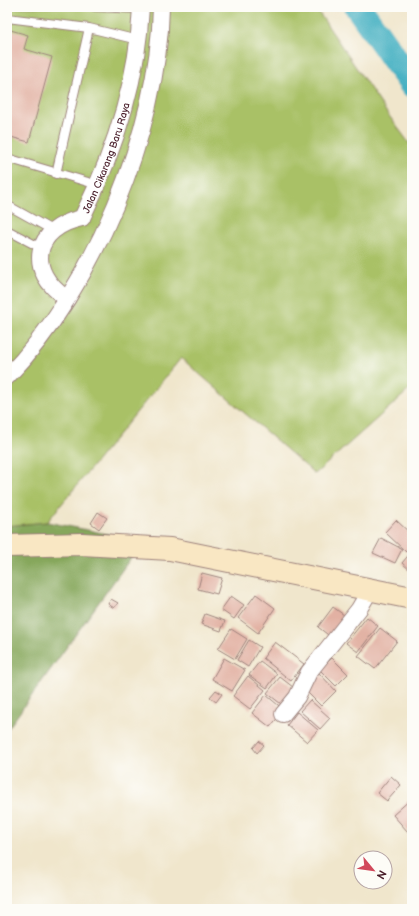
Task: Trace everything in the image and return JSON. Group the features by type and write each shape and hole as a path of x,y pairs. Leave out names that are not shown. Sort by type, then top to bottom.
{"street":[{"path":"7,377 33,347 66,298 104,231 126,179 143,126 155,70 161,7"},
{"name":"Jalan Cikarang Baru Raya","path":"52,230 62,224 82,218 98,185 123,114 138,40 141,8"},
{"path":"82,218 104,231"},
{"path":"52,230 41,248 40,263 44,278 54,290 66,298"},
{"path":"7,546 82,544 170,549 412,598"},
{"path":"283,714 298,697 309,672 359,609 370,590"}],"lane":[{"path":"95,7 141,8"},
{"path":"7,18 89,28 138,40"},
{"path":"56,174 89,28"},
{"path":"7,158 56,174 98,185"},
{"path":"7,205 52,230"},
{"path":"7,230 41,248"}],"green space":[{"path":"7,7 315,7 412,147 412,392 409,390 315,474 181,358 47,522 7,526"},
{"path":"47,522 143,541 7,730 7,526"}],"building":[{"path":"7,29 28,35 24,49 52,57 29,142 7,136"},
{"path":"98,512 107,518 99,529 91,523"},
{"path":"396,520 412,535 412,545 406,552 385,532"},
{"path":"381,538 402,549 395,563 373,553"},
{"path":"412,551 412,572 402,563"},
{"path":"202,573 222,578 217,594 198,589"},
{"path":"256,594 275,608 258,633 238,618"},
{"path":"231,596 244,605 234,619 221,610"},
{"path":"111,599 118,603 114,608 108,604"},
{"path":"333,607 348,618 332,638 318,627"},
{"path":"205,614 225,621 221,631 201,624"},
{"path":"367,617 378,626 358,652 346,643"},
{"path":"380,628 397,641 375,669 358,656"},
{"path":"231,629 247,639 235,659 218,649"},
{"path":"249,640 260,647 248,667 237,660"},
{"path":"275,642 304,664 291,681 263,658"},
{"path":"224,658 245,670 232,691 212,679"},
{"path":"332,658 348,674 336,686 320,670"},
{"path":"260,661 277,674 267,688 249,675"},
{"path":"319,673 336,691 321,706 303,688"},
{"path":"248,676 265,690 250,709 233,696"},
{"path":"280,677 298,691 285,707 267,693"},
{"path":"216,690 222,694 216,702 210,697"},
{"path":"266,695 284,710 270,727 252,713"},
{"path":"310,700 330,718 320,729 300,711"},
{"path":"297,712 318,730 307,742 287,725"},
{"path":"259,741 264,745 257,753 253,748"},
{"path":"391,776 401,785 387,801 377,793"},
{"path":"412,798 412,829 408,832 393,815"}],"waterway":[{"path":"358,7 412,84"}]}
